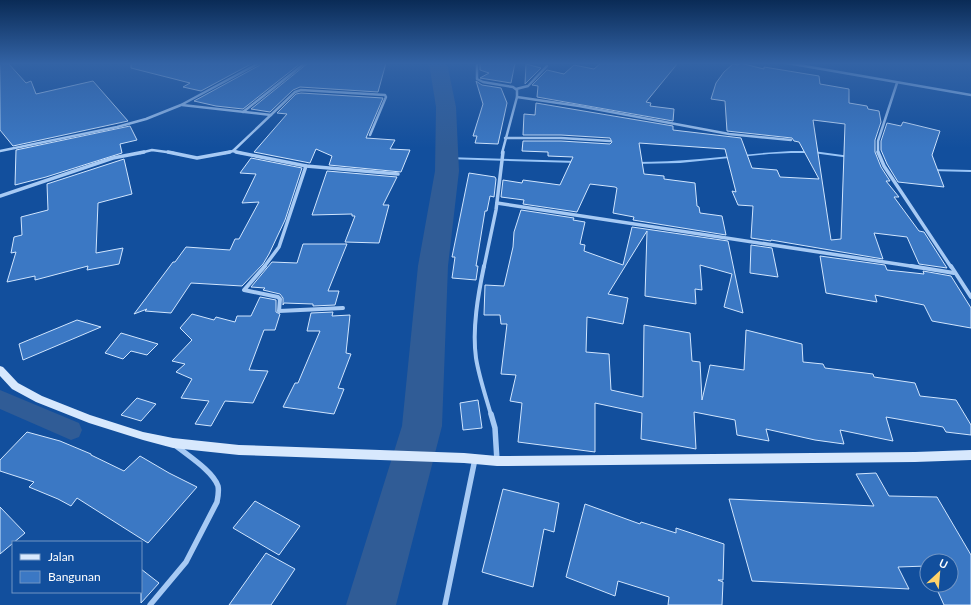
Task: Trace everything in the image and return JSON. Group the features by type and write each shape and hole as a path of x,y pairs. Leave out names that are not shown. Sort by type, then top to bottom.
{"street":[{"path":"0,151 116,127 146,119 181,105 207,91"},
{"path":"243,112 269,91"},
{"path":"233,152 297,91"},
{"path":"316,91 383,94 386,97 370,135"},
{"path":"497,461 495,428 476,359 474,339 479,291 497,203 502,154 517,97 516,91"},
{"path":"895,91 879,137 877,150 884,166 954,273 971,296"},
{"path":"944,91 971,96"},
{"path":"517,97 579,106 729,134 791,140"},
{"path":"181,105 271,115"},
{"path":"505,138 561,138 610,141"},
{"path":"0,196 113,158 144,151 159,150 197,158 233,152 306,166 398,174"},
{"path":"306,166 279,247 267,264 244,290 278,297 280,299 279,310 343,308"},
{"path":"497,203 954,273"},
{"path":"0,370 15,386 39,399 89,419 143,436 173,443 239,450 464,458 497,461 915,457 971,455"},
{"path":"150,605 186,562 217,502 219,492 216,482 207,472 173,443"},
{"path":"445,605 476,459"}],"building":[{"path":"0,91 35,91 36,94 48,91 102,91 128,121 13,146 0,130"},
{"path":"212,91 265,91 243,109 216,106 194,101"},
{"path":"273,91 292,91 270,112 251,109"},
{"path":"479,91 502,91 507,103 498,144 475,143 477,136 473,136 483,104"},
{"path":"538,91 655,91 646,102 651,103 650,106 674,109 673,121 537,97"},
{"path":"713,91 849,91 849,103 867,106 868,109 879,111 881,122 875,140 875,152 881,167 890,181 886,181 899,197 894,197 919,231 924,232 947,268 919,264 907,237 874,233 883,259 751,238 753,206 738,205 732,191 736,192 725,149 639,143 644,174 664,176 664,179 695,183 697,206 699,207 700,213 722,216 726,235 633,220 634,217 613,213 617,188 615,187 590,184 577,212 523,204 524,200 501,197 503,180 522,183 523,180 560,185 573,157 548,156 548,152 522,151 523,141 561,141 610,144 612,142 610,138 561,135 523,135 524,114 535,115 536,103 673,126 673,130 741,138 752,168 777,170 780,177 819,179 799,142 794,141 792,138 727,131 725,101 711,99","holes":["813,120 845,124 841,239 831,240"]},
{"path":"301,93 383,98 366,138 395,140 390,149 410,150 401,172 329,165 332,156 316,149 310,163 254,152 287,114 277,113 296,94"},
{"path":"903,122 940,131 932,155 944,187 898,182 887,164 881,150 881,141 887,123 901,126"},
{"path":"130,126 137,140 120,144 122,153 46,177 15,185 16,150"},
{"path":"251,158 302,168 285,220 263,264 242,286 191,283 171,313 145,311 147,309 134,314 186,247 230,250 235,239 239,239 259,202 242,203 256,174 240,173"},
{"path":"124,159 132,194 98,203 96,253 123,248 119,264 87,270 88,266 35,280 35,276 7,282 16,252 11,253 14,237 22,235 21,217 48,210 47,184"},
{"path":"327,171 397,177 383,205 389,205 379,243 345,242 355,216 352,216 352,214 312,215"},
{"path":"469,173 495,177 496,179 494,197 490,196 487,211 485,211 476,266 478,266 476,280 452,278 455,257 452,257"},
{"path":"521,210 574,218 573,220 585,222 580,244 585,245 584,251 623,265 632,227 728,241 743,313 724,307 732,274 700,265 702,290 695,289 696,304 645,296 647,231 608,294 628,298 623,324 587,317 586,352 609,354 611,390 643,397 644,325 690,333 692,361 700,362 702,400 710,365 744,370 746,330 802,344 803,362 823,364 825,368 873,374 874,377 915,383 920,396 956,400 971,425 971,435 946,432 943,427 886,417 893,441 840,430 844,444 815,440 766,429 769,441 737,435 735,420 694,412 696,449 641,439 642,413 595,403 595,452 518,442 522,403 510,401 516,375 501,374 507,324 501,324 500,315 484,315 485,285 504,286 513,247 514,232"},
{"path":"303,244 347,244 328,291 339,291 335,305 313,306 313,304 284,303 283,305 283,298 280,294 263,290 265,288 251,287 272,262 297,263"},
{"path":"751,245 772,248 778,277 750,273"},
{"path":"820,256 885,265 887,270 924,274 923,271 951,276 971,308 971,328 932,321 924,305 875,295 877,302 826,293"},
{"path":"260,297 276,300 276,312 280,314 275,330 264,330 249,370 268,371 253,403 225,401 211,426 195,424 209,401 181,398 192,379 176,372 185,364 172,361 192,340 180,328 192,314 214,320 216,317 235,322 237,316 251,316"},
{"path":"333,312 332,316 350,315 346,353 351,354 338,388 344,389 334,414 283,407 295,383 298,383 320,331 307,331 311,313"},
{"path":"77,320 101,327 23,360 19,344"},
{"path":"121,333 158,344 147,355 131,351 123,359 105,353"},
{"path":"137,398 156,404 141,421 121,415"},
{"path":"478,400 482,428 463,430 460,403"},
{"path":"27,432 60,441 91,454 124,471 140,456 197,487 148,543 77,498 71,506 29,487 34,482 0,471 0,460"},
{"path":"876,473 889,496 937,497 971,555 971,605 944,605 939,593 959,593 959,553 919,553 919,566 898,567 909,589 752,581 729,499 874,506 856,474"},
{"path":"503,489 559,503 554,532 544,529 533,587 482,572"},
{"path":"255,501 300,526 279,555 233,528"},
{"path":"585,504 640,524 641,522 676,533 676,528 724,544 723,580 718,580 723,582 722,605 668,605 669,597 618,581 615,596 566,577"},
{"path":"0,507 25,533 15,541 12,541 12,544 0,554"},
{"path":"266,553 295,569 271,605 229,605"},
{"path":"142,570 159,583 141,603 142,593"}],"waterway":[{"path":"371,605 422,426 433,266 447,171 446,107 443,91"},
{"path":"635,163 680,162 791,152 813,152 850,157"},
{"path":"447,158 577,162"},
{"path":"931,170 971,171"},
{"path":"0,399 71,430"}]}
